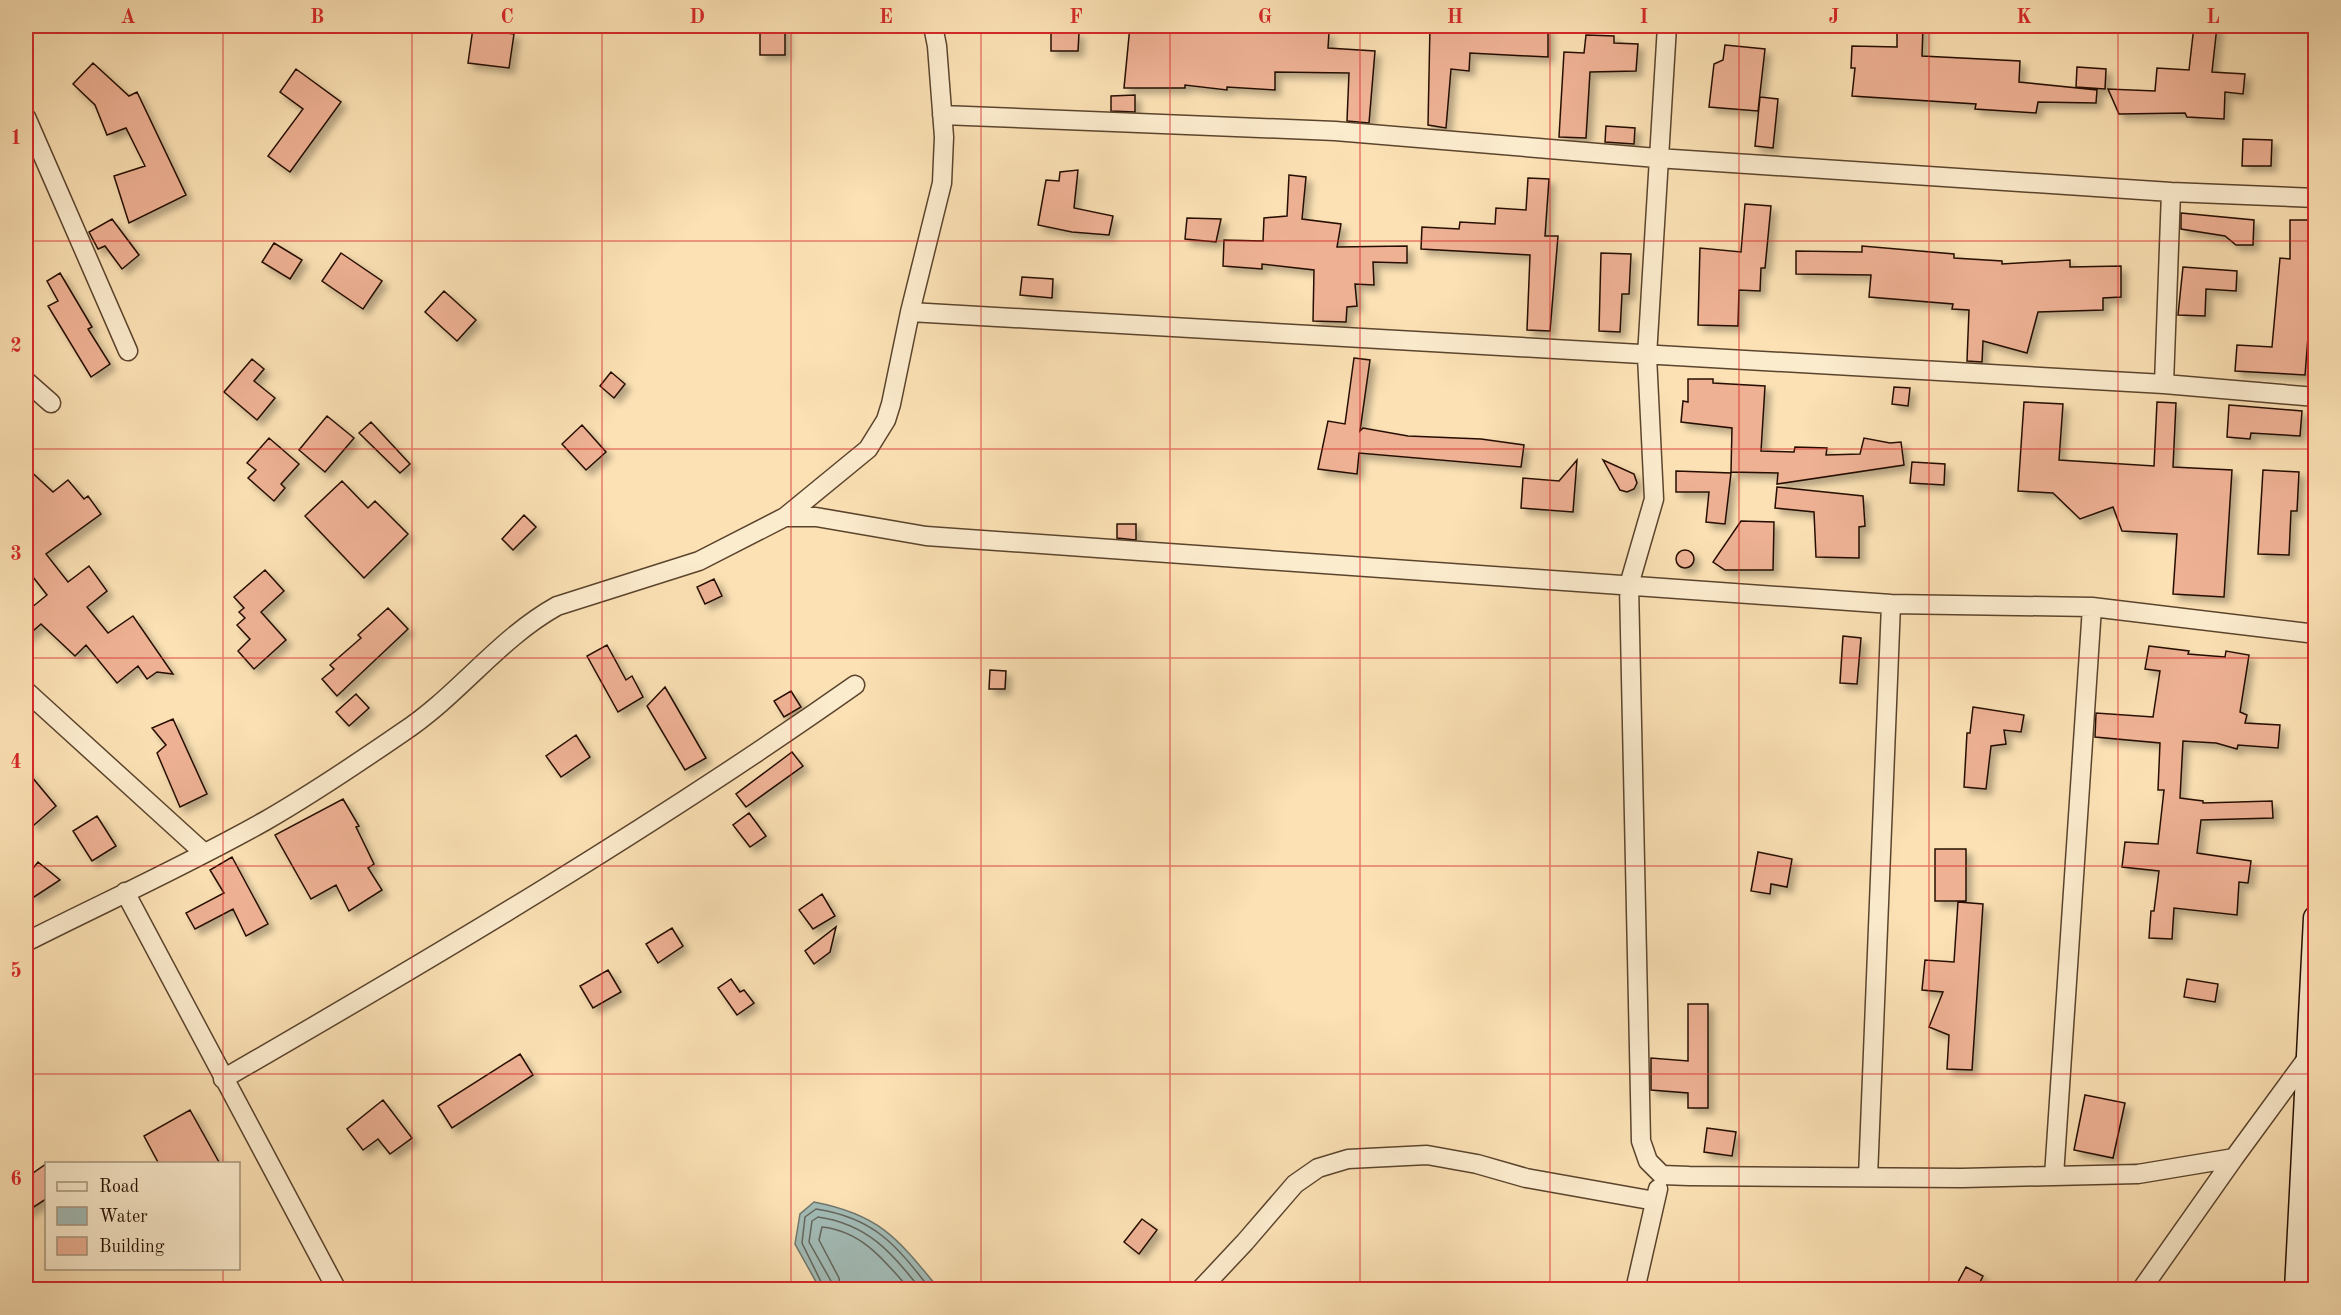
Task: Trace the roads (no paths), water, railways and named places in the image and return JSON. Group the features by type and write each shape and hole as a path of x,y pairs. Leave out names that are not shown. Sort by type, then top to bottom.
{"street":[{"path":"26,942 265,820 405,731 460,687 501,645 537,617 557,606 699,561 785,517 856,461 878,435 891,404 910,312 942,183 942,115 937,46 933,26"},
{"path":"1667,26 1657,158 1647,356 1654,499 1629,585 1641,1141 1648,1161 1662,1175 1868,1177 2138,1174 2234,1158"},
{"path":"942,115 1335,131 1657,158 2170,192 2316,198"},
{"path":"26,117 128,351"},
{"path":"2164,384 2170,192"},
{"path":"910,312 2164,384 2316,397"},
{"path":"26,381 51,403"},
{"path":"785,517 816,517 926,536 1891,604 2092,607 2316,634"},
{"path":"1868,1177 1891,604"},
{"path":"2054,1176 2092,607"},
{"path":"224,1079 429,960 735,767 855,685"},
{"path":"26,692 203,852"},
{"path":"125,892 337,1290"},
{"path":"2296,1290 2308,1223 2316,918"},
{"path":"2141,1290 2311,1043"},
{"path":"1200,1290 1295,1184 1318,1168 1348,1159 1427,1155 1477,1164 1526,1178 1655,1201"},
{"path":"1635,1290 1662,1175"}],"water":[{"path":"814,1202 837,1207 872,1222 912,1256 939,1289 820,1289 795,1244 800,1214"}]}
